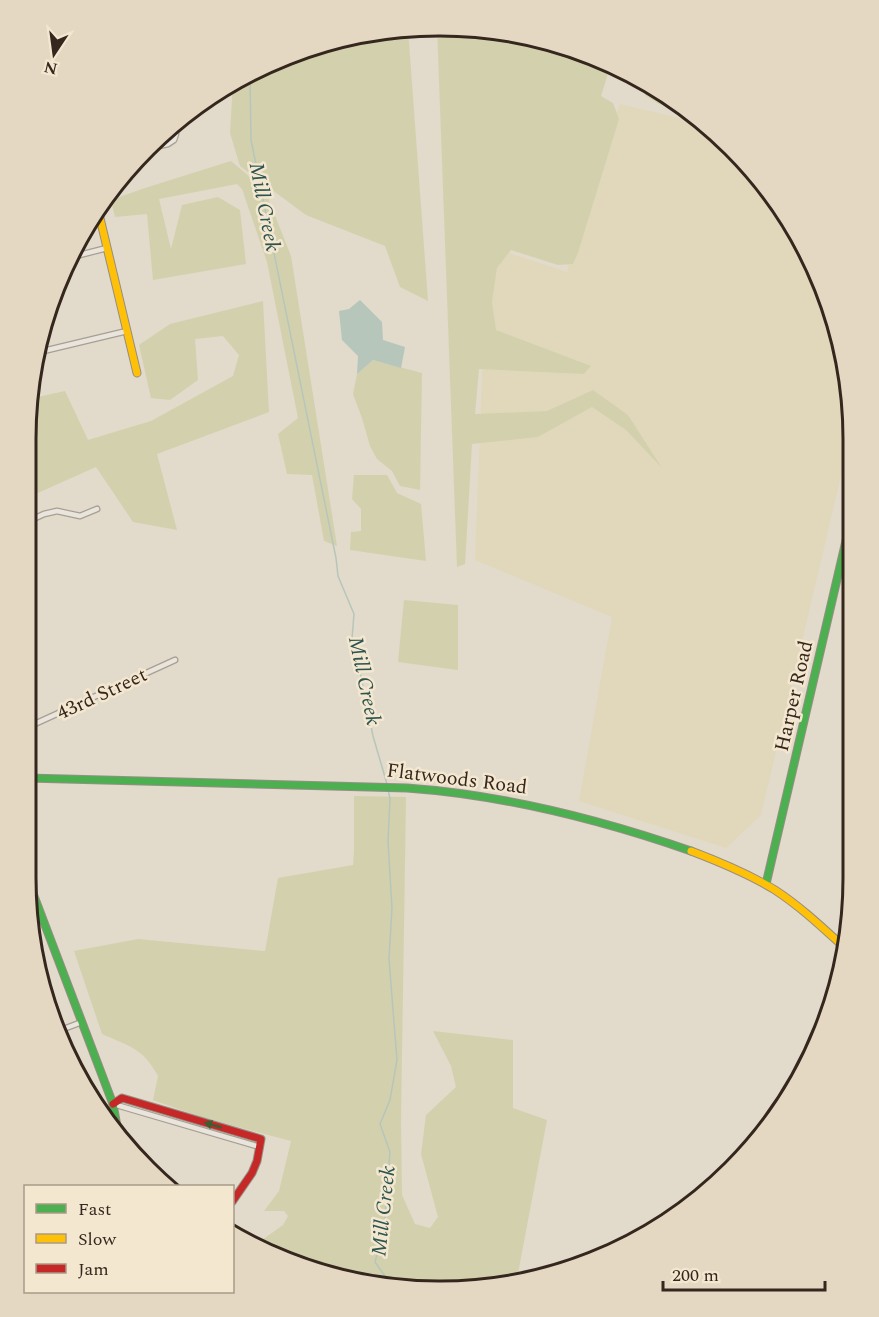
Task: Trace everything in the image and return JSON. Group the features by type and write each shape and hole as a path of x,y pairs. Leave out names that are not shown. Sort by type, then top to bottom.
{"main road":[{"path":"101,221 137,373"},
{"name":"Harper Road","path":"766,884 843,554"},
{"name":"Flatwoods Road","path":"36,778 434,789 537,805 633,832 706,857 766,884 799,908 838,942"},
{"path":"37,903 113,1104 116,1118"},
{"path":"113,1104 122,1098 261,1139 251,1173 234,1198"}],"street":[{"path":"164,145 174,140 176,134"},
{"path":"81,255 107,248"},
{"path":"46,350 127,331"},
{"path":"36,518 57,511 80,516 97,509"},
{"name":"43rd Street","path":"36,723 176,660"},
{"path":"65,1028 82,1022"}],"shaded area":[{"path":"437,36 440,36 492,39 518,44 569,57 608,73 601,96 613,103 619,119 573,264 558,265 511,250 497,268 492,302 496,330 591,366 584,374 479,369 475,414 547,411 593,390 628,415 662,468 626,430 592,407 538,437 472,444 465,564 457,567"},
{"path":"409,37 428,301 400,287 385,246 306,215 240,166 230,133 232,93 238,90 310,57 361,44"},
{"path":"644,92 667,106 659,104"},
{"path":"620,104 686,120 706,136 743,173 775,215 812,285 822,310 835,361 842,413 843,467 761,815 726,848 579,801 612,617 475,560 487,246 567,272 586,203"},
{"path":"231,161 265,190 291,256 337,546 324,541 312,475 287,474 278,434 298,418 267,262 242,189 237,184 159,199 171,249 182,205 218,197 240,210 246,264 153,280 147,214 115,217 112,204 116,198"},
{"path":"360,300 382,322 383,340 405,347 401,368 373,360 357,374 358,356 342,340 339,311 349,309"},
{"path":"263,301 269,412 157,454 177,530 133,522 96,467 36,494 38,397 65,391 88,440 151,421 233,376 239,355 223,336 195,339 198,380 170,400 151,398 139,345 170,324"},
{"path":"373,360 422,373 420,490 400,486 392,471 377,459 370,446 353,394 357,374"},
{"path":"354,475 387,475 397,493 421,504 426,561 350,550 351,532 361,531 361,509 352,499"},
{"path":"404,600 458,605 458,670 398,662"},
{"path":"354,796 406,797 402,1195 415,1224 430,1228 438,1217 421,1154 426,1115 456,1087 451,1066 433,1031 513,1040 513,1108 547,1120 518,1273 492,1278 440,1281 387,1278 310,1260 262,1240 283,1225 288,1216 284,1211 264,1211 279,1191 291,1141 201,1117 153,1100 158,1076 147,1059 128,1045 102,1034 74,951 138,939 265,951 278,878 353,865"}],"waterway":[{"name":"Mill Creek","path":"250,84 251,140 338,576 354,614 352,639 373,736 387,784"},
{"name":"Mill Creek","path":"386,1278 375,1262 384,1230 390,1152 380,1124 390,1100 397,1060 389,959 392,908 388,789"}],"traffic: fast":[{"path":"766,884 843,554"},
{"path":"36,778 407,788 444,791 551,810 691,851"},
{"path":"37,904 113,1104 116,1118"}],"traffic: slow":[{"path":"101,221 137,373"},
{"path":"691,851 775,890 838,942"}],"traffic: jam":[{"path":"113,1104 122,1098 261,1139 252,1173 234,1199"}]}
